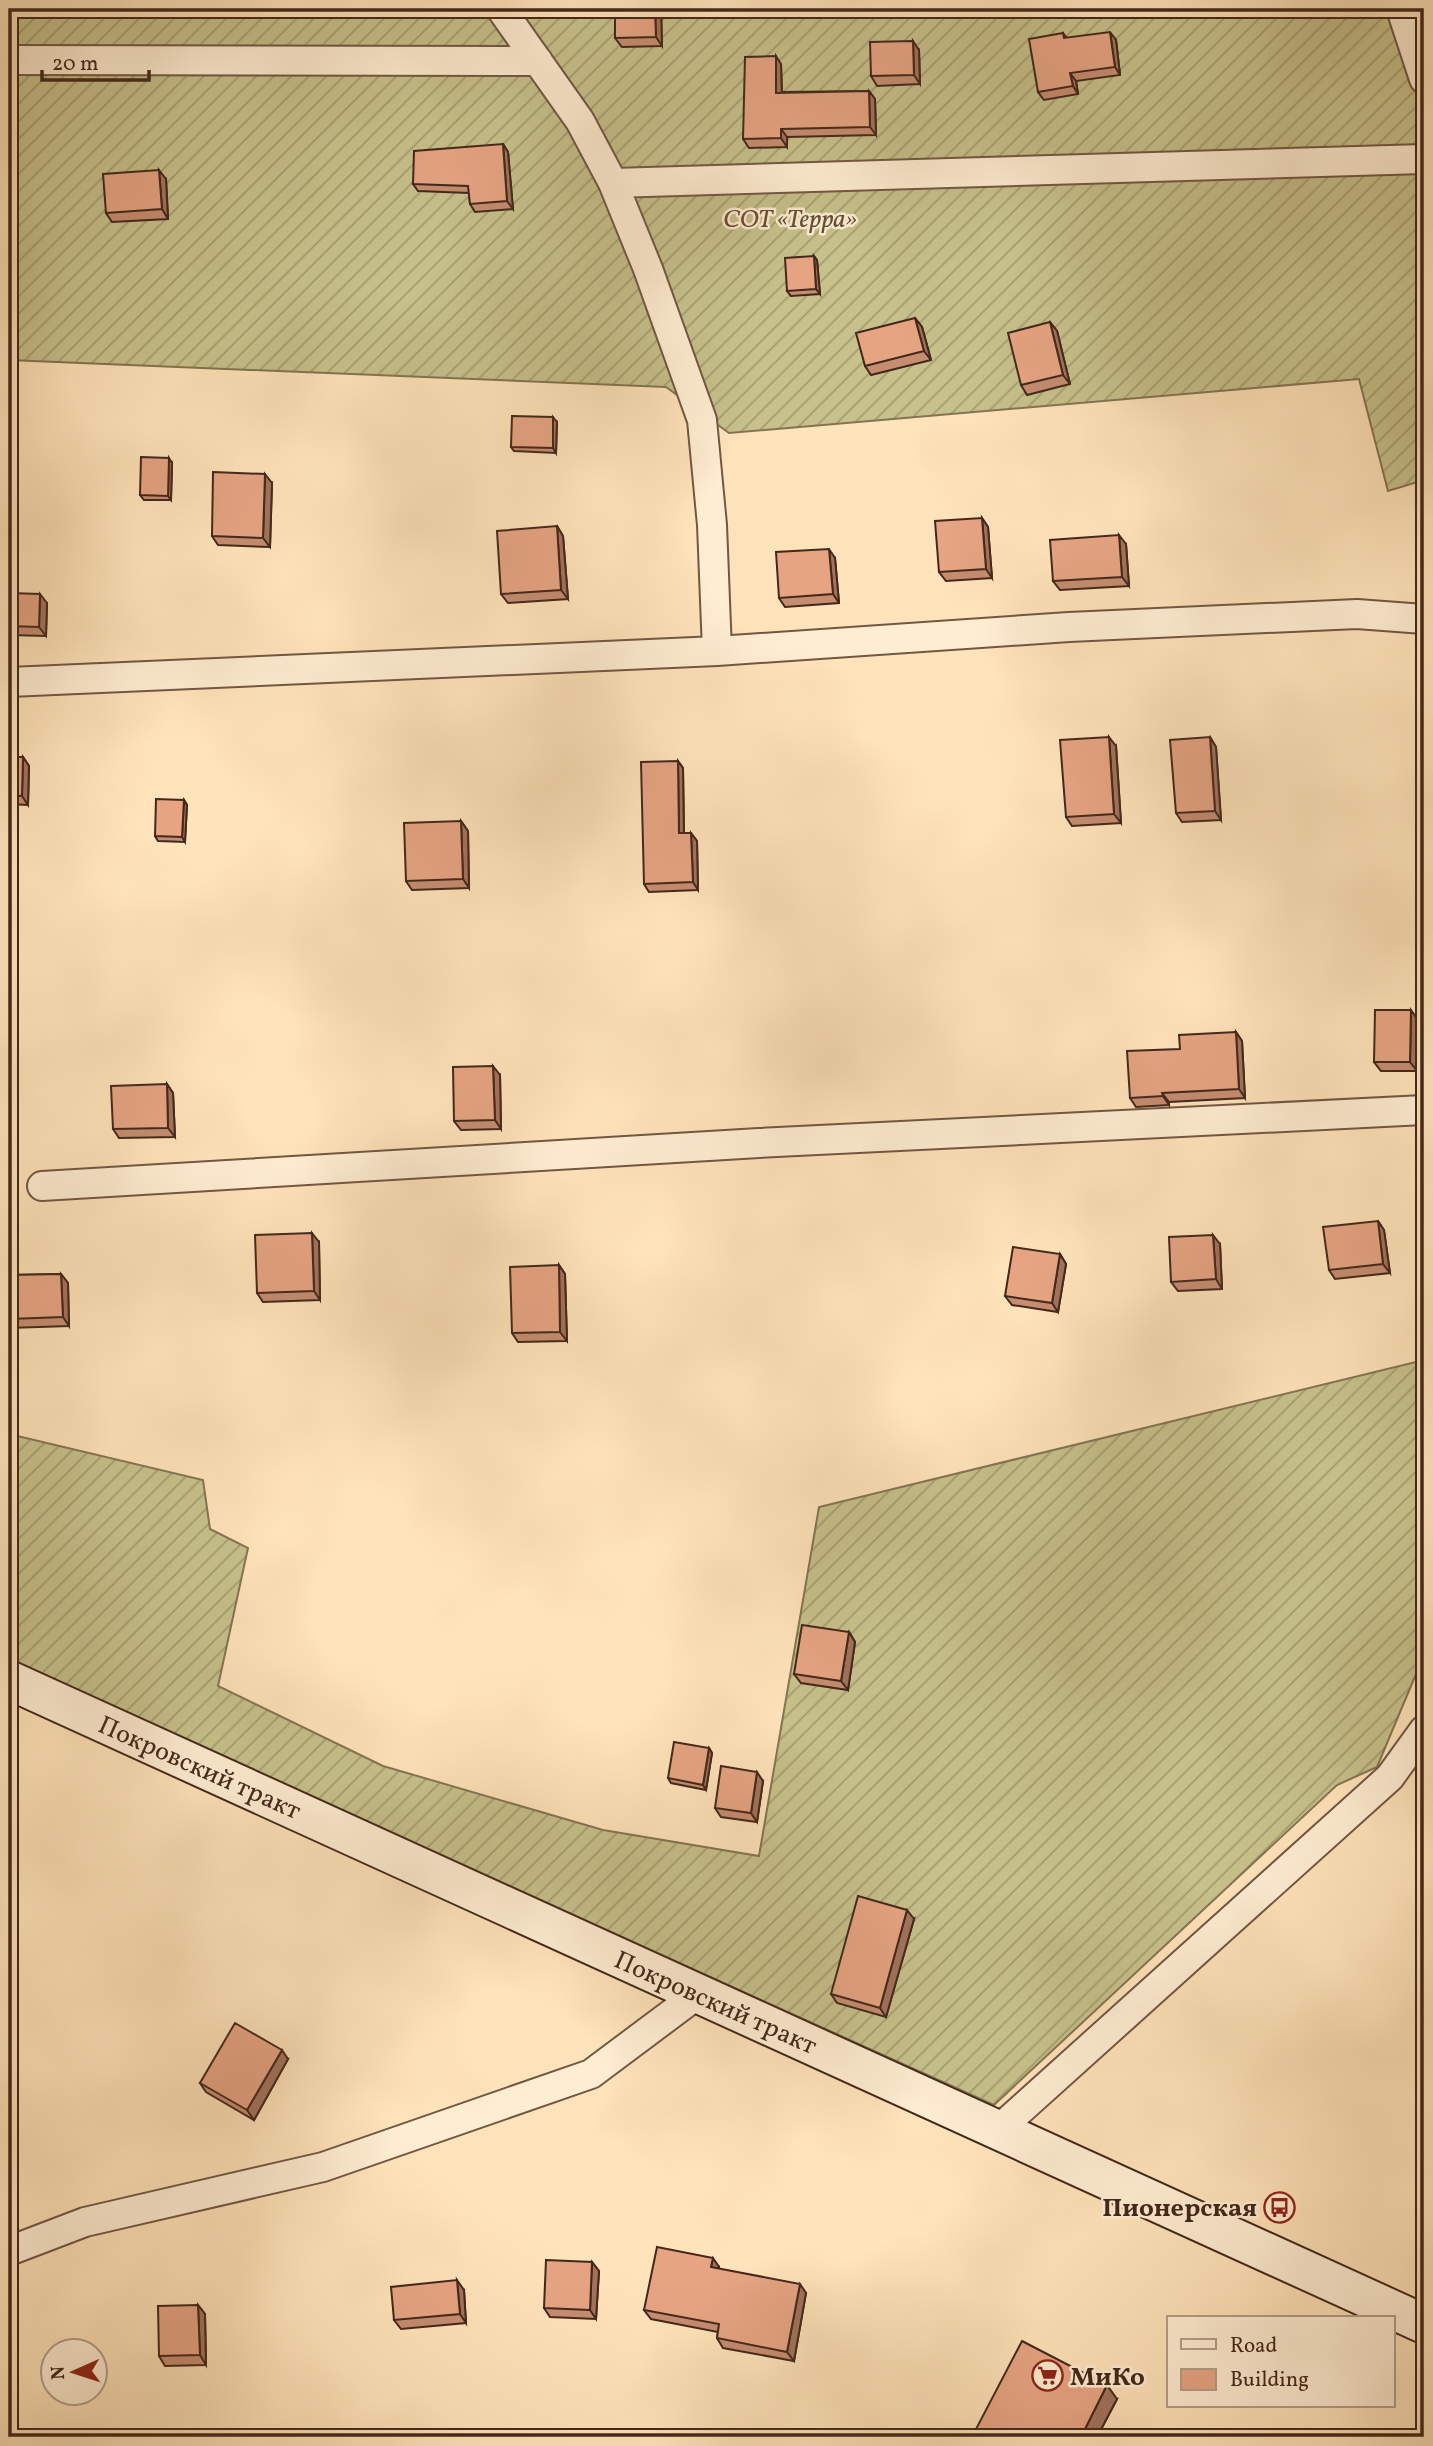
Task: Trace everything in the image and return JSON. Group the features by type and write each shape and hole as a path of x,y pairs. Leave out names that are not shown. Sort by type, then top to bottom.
{"main road":[{"name":"Покровский тракт","path":"9,1680 1424,2324"}],"street":[{"path":"501,9 580,121 613,183 648,269 702,420 712,525 717,651"},
{"path":"1401,9 1424,79"},
{"path":"9,60 538,61"},
{"path":"613,183 1424,159"},
{"path":"9,682 717,651 1069,627 1357,614 1424,619"},
{"path":"42,1186 745,1144 1424,1110"},
{"path":"998,2130 1390,1777 1424,1730"},
{"path":"9,2251 85,2222 323,2166 591,2074 698,1994"}],"green space":[{"name":"СОТ «Терра»","path":"9,9 1424,9 1424,480 1388,491 1359,379 729,433 666,387 9,360"},
{"path":"1424,1360 1424,1655 1377,1767 1337,1785 994,2105 9,1661 9,1434 203,1480 210,1529 248,1548 218,1686 383,1766 603,1830 759,1856 819,1507"}],"building":[{"path":"615,9 655,9 656,37 615,38"},
{"path":"1110,32 1115,67 1070,73 1073,86 1038,92 1029,39 1063,33 1064,38"},
{"path":"913,41 914,75 871,76 870,42"},
{"path":"776,56 776,93 869,91 870,127 781,129 781,138 743,139 745,57"},
{"path":"503,144 507,201 470,204 468,186 413,184 414,151"},
{"path":"159,170 162,209 106,213 103,174"},
{"path":"814,256 816,289 787,291 785,258"},
{"path":"915,318 924,351 865,366 856,333"},
{"path":"1050,322 1063,375 1021,385 1008,333"},
{"path":"512,416 553,417 553,448 511,447"},
{"path":"141,457 169,458 168,496 140,495"},
{"path":"213,472 265,474 263,538 212,536"},
{"path":"982,518 986,569 939,572 935,521"},
{"path":"557,526 561,590 501,594 497,531"},
{"path":"1119,535 1122,577 1053,581 1050,540"},
{"path":"829,549 833,594 779,598 776,552"},
{"path":"9,593 40,594 39,627 9,626"},
{"path":"1109,737 1114,814 1066,817 1060,740"},
{"path":"1210,737 1215,811 1176,813 1170,740"},
{"path":"9,757 23,757 22,796 9,795"},
{"path":"678,761 679,833 691,833 693,882 644,884 641,762"},
{"path":"156,799 184,800 182,837 155,836"},
{"path":"461,821 463,879 406,881 404,823"},
{"path":"1375,1010 1411,1010 1410,1062 1374,1062"},
{"path":"1236,1032 1239,1089 1162,1093 1163,1096 1130,1098 1127,1051 1180,1049 1179,1035"},
{"path":"493,1066 495,1120 454,1121 453,1067"},
{"path":"167,1084 168,1128 113,1129 111,1086"},
{"path":"1378,1221 1383,1264 1329,1270 1323,1227"},
{"path":"312,1233 314,1291 257,1293 255,1235"},
{"path":"1213,1235 1216,1279 1171,1282 1169,1237"},
{"path":"1013,1247 1060,1254 1052,1303 1005,1296"},
{"path":"559,1265 560,1332 512,1333 510,1267"},
{"path":"61,1274 63,1317 9,1319 9,1275"},
{"path":"802,1625 849,1632 841,1681 794,1674"},
{"path":"674,1742 709,1748 703,1785 668,1778"},
{"path":"721,1766 757,1772 751,1813 715,1808"},
{"path":"858,1896 907,1910 880,2008 831,1994"},
{"path":"235,2023 282,2050 247,2110 200,2083"},
{"path":"657,2247 713,2258 711,2267 800,2284 787,2352 717,2338 719,2324 644,2310"},
{"path":"546,2260 592,2262 590,2310 544,2308"},
{"path":"457,2280 460,2314 394,2320 391,2287"},
{"path":"198,2305 200,2355 159,2356 158,2306"},
{"name":"МиКо","path":"1022,2341 1107,2385 1081,2437 987,2437 975,2431"}],"place":[{"name":"Пионерская","path":"1280,2207"},
{"name":"МиКо","path":"1047,2376"}]}
